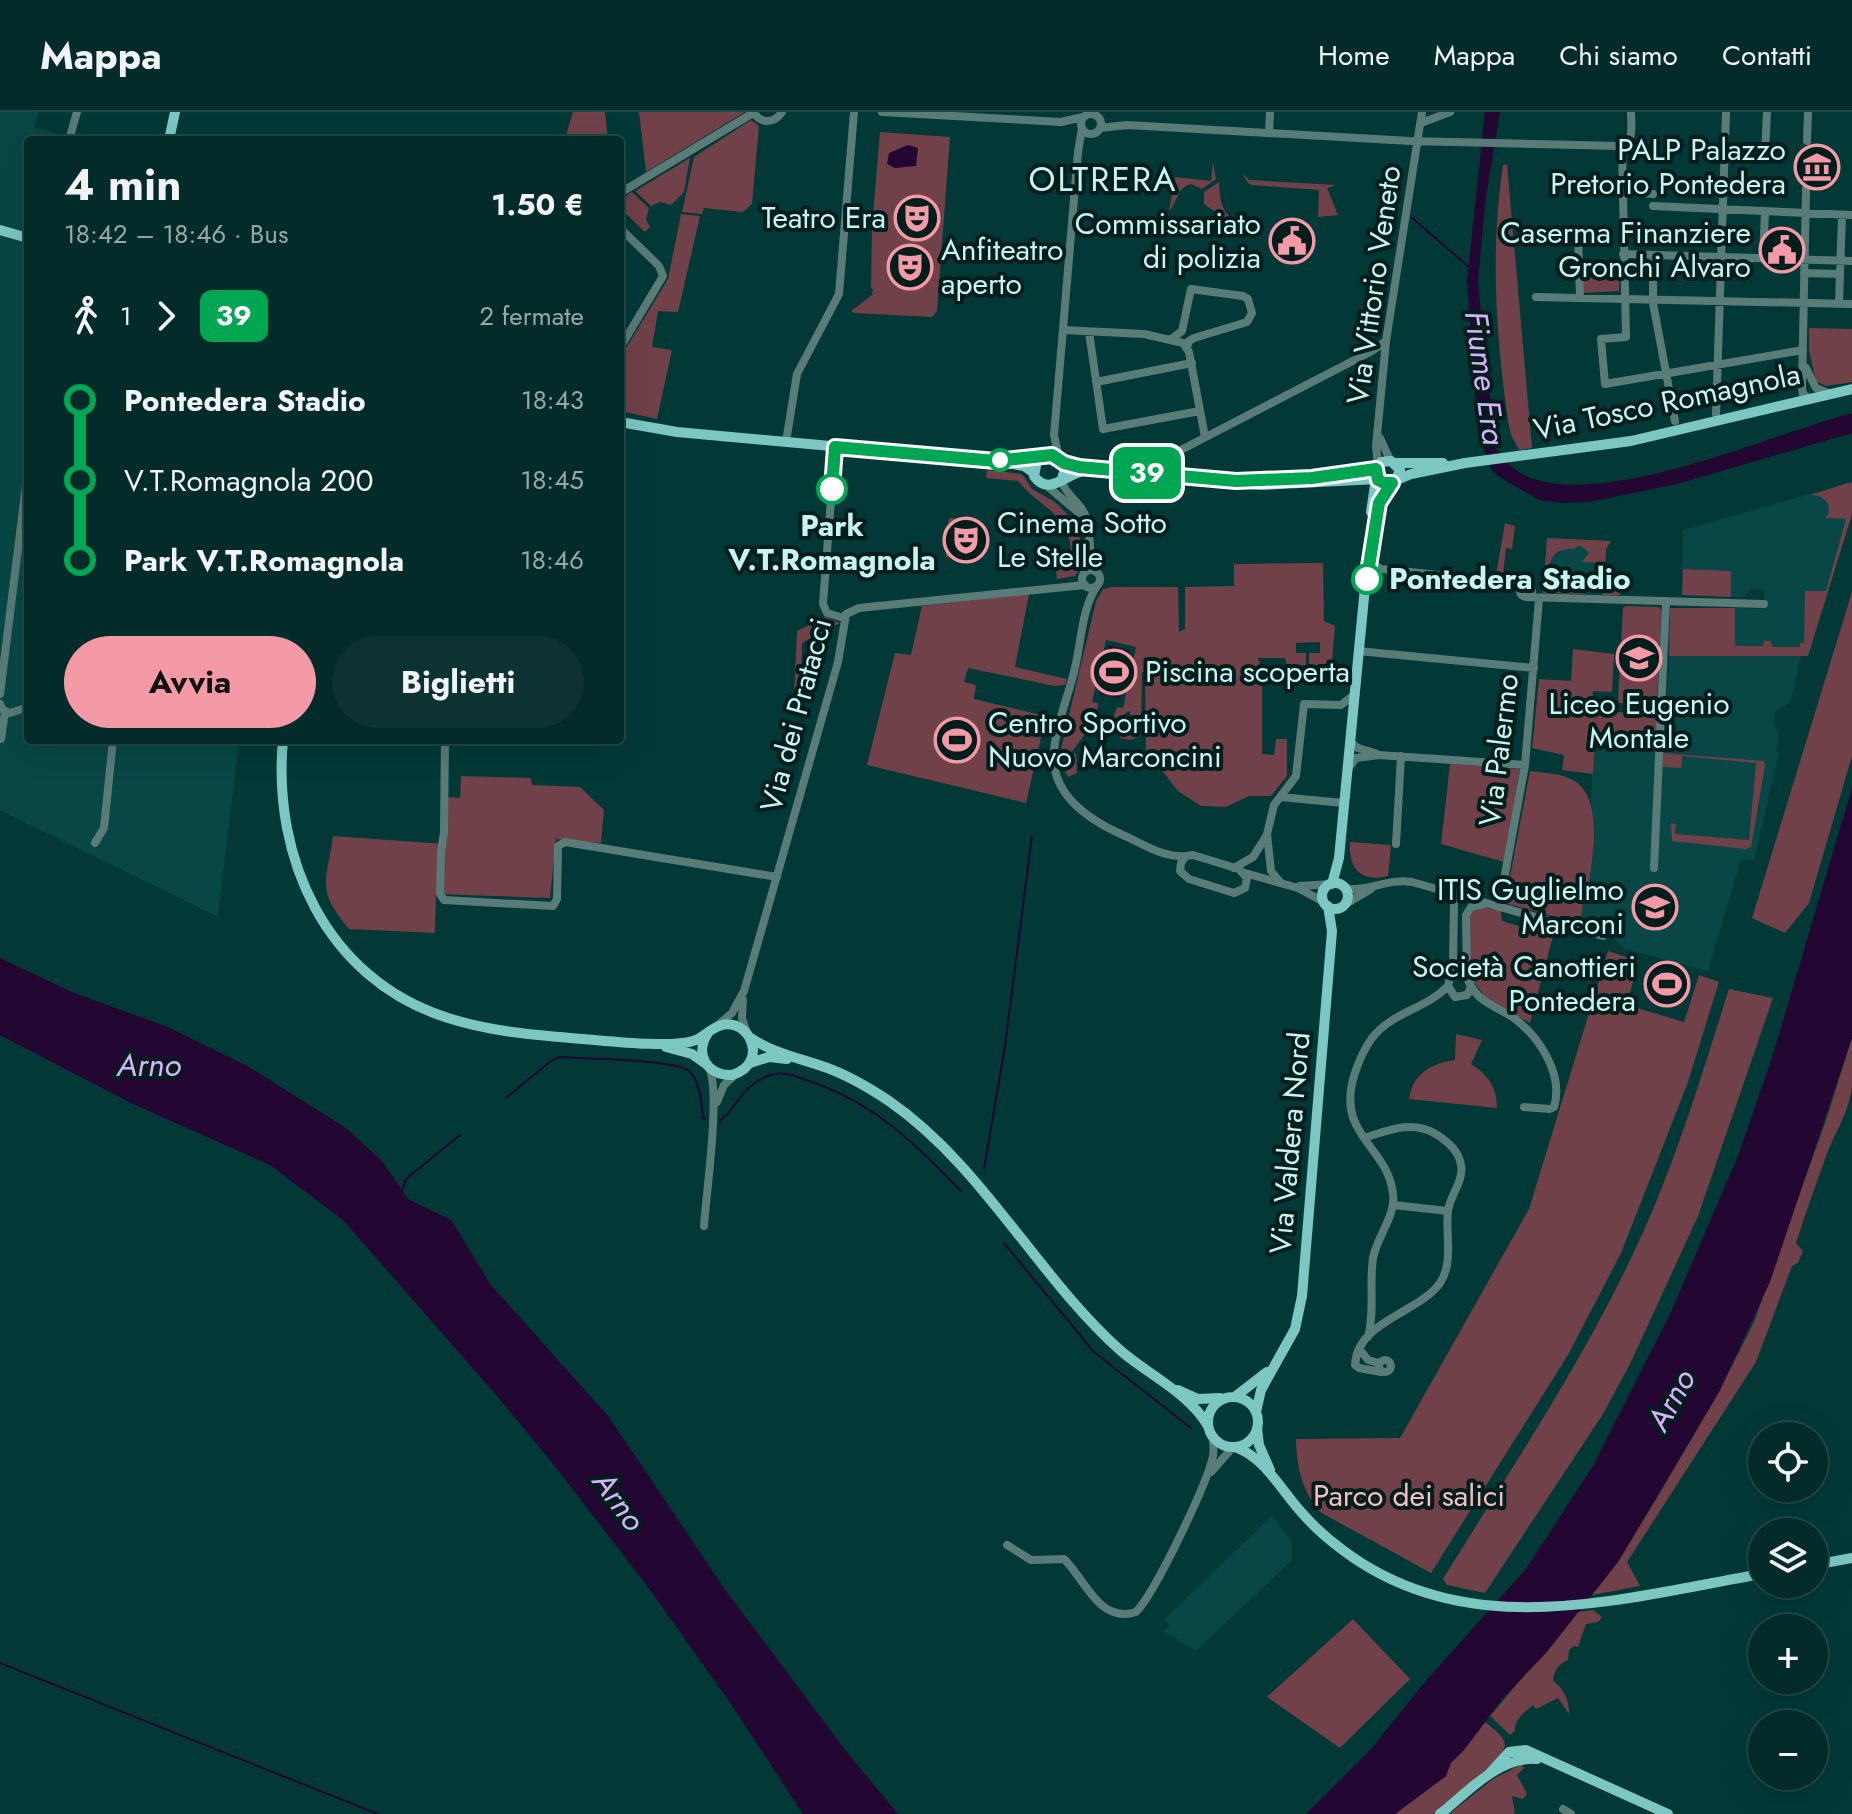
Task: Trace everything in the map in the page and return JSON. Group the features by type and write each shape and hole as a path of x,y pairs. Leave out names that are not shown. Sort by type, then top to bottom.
{"main road":[{"path":"170,136 175,112"},
{"path":"0,230 24,237"},
{"name":"Via Tosco Romagnola","path":"1395,481 1411,474 1465,463 1631,441 1852,389"},
{"path":"624,423 650,430 996,461 1024,466 1034,473"},
{"path":"1044,456 1035,463 1034,473 1037,481 1047,486 1077,472 1151,473 1236,481 1378,473"},
{"path":"996,461 1044,456 1115,471"},
{"path":"1061,460 1065,471 1062,480"},
{"path":"1378,473 1383,461 1465,463"},
{"path":"1378,473 1384,483 1395,481 1400,470 1393,462"},
{"name":"Via Vittorio Veneto","path":"1332,884 1339,858 1371,508 1378,473"},
{"name":"Via Vittorio Veneto","path":"1365,587 1379,503 1395,481"},
{"path":"283,744 283,815 297,873 331,934 374,978 424,1009 477,1026 522,1034 637,1042 687,1042 724,1024 735,1025 768,1047 839,1073 864,1086 919,1125 958,1163 1100,1331 1136,1364 1196,1410 1213,1438 1253,1455 1301,1512 1353,1558 1416,1590 1457,1602 1517,1609 1592,1603 1748,1576"},
{"name":"Via Vittorio Veneto","path":"1339,858 1345,888"},
{"path":"1342,906 1326,904 1323,893 1332,884 1345,888"},
{"name":"Via Valdera Nord","path":"1282,1355 1297,1322 1302,1296 1332,931 1348,897 1345,888"},
{"name":"Via Valdera Nord","path":"1326,904 1332,931"},
{"path":"708,1067 702,1048 711,1030"},
{"path":"748,1035 753,1051 750,1063"},
{"path":"637,1042 685,1051 722,1075 736,1074 750,1063 769,1057 804,1061"},
{"path":"1208,1426 1210,1411 1216,1402 1256,1383 1282,1355"},
{"path":"1276,1482 1259,1445 1256,1412 1261,1390 1282,1355"},
{"path":"1162,1382 1198,1399 1231,1397 1248,1402 1256,1412"},
{"path":"1234,1447 1249,1441 1257,1428"},
{"path":"1828,1562 1852,1558"},
{"path":"1440,1814 1513,1751 1526,1750 1667,1814"}],"street":[{"path":"70,136 77,112"},
{"path":"624,191 753,112 758,118 769,122 777,119 782,112"},
{"path":"786,442 797,374 834,307 841,285 854,112"},
{"path":"882,112 982,115 1061,122 1084,120 1092,114 1127,125 1418,141 1422,112"},
{"path":"1269,133 1270,112"},
{"path":"1421,123 1450,112"},
{"path":"1631,112 1631,138 1628,144 1622,146 1626,337 1601,339 1605,384 1717,365 1803,355"},
{"path":"1716,414 1726,112"},
{"path":"1765,152 1767,112"},
{"path":"1807,141 1808,112"},
{"path":"1077,161 1083,145 1100,119"},
{"path":"1084,120 1092,134"},
{"path":"1061,460 1054,435 1077,161 1084,120"},
{"name":"Via Vittorio Veneto","path":"1378,473 1376,446 1386,341 1418,141 1622,146"},
{"path":"1806,189 1803,394 1809,398"},
{"path":"1622,191 1653,194"},
{"path":"1653,206 1852,215"},
{"path":"1763,259 1765,212"},
{"path":"1839,304 1842,215"},
{"path":"624,232 660,267 663,276 624,341"},
{"path":"1578,233 1580,297"},
{"path":"1623,254 1852,261"},
{"path":"1653,255 1652,298 1675,421"},
{"path":"1804,273 1839,274"},
{"path":"1063,330 1144,334 1190,343 1247,322 1252,313 1244,296 1192,288 1189,293 1182,331 1190,343 1205,437"},
{"path":"1536,297 1852,304"},
{"path":"1170,340 1182,331"},
{"path":"1089,332 1103,429 1200,411"},
{"path":"1115,471 1177,452 1386,341"},
{"path":"1096,382 1192,363"},
{"path":"1805,379 1830,394"},
{"path":"1789,403 1798,395 1805,379"},
{"name":"Via Vittorio Veneto","path":"1379,430 1382,448 1393,462"},
{"path":"1044,456 1054,435"},
{"path":"835,447 823,604 829,614 844,618"},
{"path":"1151,473 1177,452"},
{"path":"1151,473 1158,459"},
{"path":"1168,459 1167,470 1177,476"},
{"path":"1062,480 1063,487 1083,510 1090,553 1100,579 1092,593 1054,747 1057,773 1067,794 1089,818 1160,852 1175,862 1189,879 1231,892 1278,883"},
{"path":"1047,486 1066,500 1087,523"},
{"path":"0,694 24,501"},
{"path":"1087,612 1085,581 1090,553"},
{"path":"1371,563 1381,569 1531,593 1764,604"},
{"path":"1085,581 1090,571 1096,572"},
{"path":"1085,581 1092,588 1097,586"},
{"name":"Via dei Pratacci","path":"748,1035 741,1014 744,991 838,662 844,618 856,608 1061,587 1085,581"},
{"name":"Via Palermo","path":"1499,907 1525,765 1534,668 1531,593"},
{"path":"1654,868 1666,601"},
{"path":"1358,651 1534,668"},
{"path":"1278,883 1271,871 1267,834 1272,810 1295,778 1304,704 1343,705 1354,695"},
{"path":"1,739 2,708 24,707"},
{"path":"1350,742 1379,755"},
{"path":"95,843 104,828 113,744"},
{"path":"445,744 440,894 444,900 553,906 557,899 558,846 565,842 777,877"},
{"path":"1348,769 1356,758 1379,755 1525,765"},
{"path":"1396,844 1401,756"},
{"path":"1280,797 1344,803"},
{"path":"1234,868 1253,857 1267,834"},
{"path":"1160,852 1193,855 1291,886 1326,904"},
{"path":"1180,871 1186,856"},
{"path":"1244,890 1247,880 1245,873"},
{"path":"1345,888 1360,889 1402,881 1603,936"},
{"path":"1291,886 1332,884"},
{"path":"1342,906 1376,885"},
{"path":"1441,891 1453,909"},
{"path":"1460,896 1454,900 1449,993 1501,1011"},
{"path":"1414,1008 1460,998 1468,993 1466,904 1460,896"},
{"path":"1465,919 1471,907 1487,904"},
{"path":"1368,1337 1372,1316 1374,1256 1393,1205 1393,1193 1389,1177 1354,1123 1350,1106 1351,1088 1365,1049 1377,1032 1397,1016 1433,999 1460,975 1468,981 1476,995 1516,1020 1541,1047 1555,1079 1556,1095 1552,1108 1524,1107"},
{"name":"Via dei Pratacci","path":"711,1030 729,1017 744,991"},
{"path":"704,1226 714,1085 708,1067"},
{"path":"713,1114 721,1089 736,1074"},
{"path":"1364,1138 1397,1128 1414,1127 1432,1132 1448,1143 1462,1169 1448,1211 1448,1256 1442,1279 1427,1295 1368,1337 1354,1361 1357,1367 1380,1367"},
{"path":"1393,1205 1448,1211"},
{"path":"1372,1316 1385,1322"},
{"path":"1007,1545 1031,1560 1064,1559 1098,1603 1118,1612 1133,1614 1149,1594 1205,1479 1212,1457 1213,1438"},
{"path":"1205,1479 1234,1447"}],"shaded area":[{"path":"0,112 39,112 34,127 63,136 24,136 24,744 239,744 218,917 0,810"},
{"path":"1852,482 1852,514 1808,656 1801,656 1791,701 1774,713 1779,736 1776,752 1779,753 1754,860 1741,860 1708,971 1625,949 1614,939 1614,933 1581,924 1583,899 1587,899 1593,834 1594,740 1664,744 1669,656 1734,656 1735,608 1764,609 1764,590 1751,589 1744,597 1682,595 1683,530"},
{"path":"1547,538 1611,541 1606,549 1605,576 1616,576 1620,595 1543,593"},
{"path":"1272,1516 1292,1542 1292,1560 1196,1651 1164,1631 1170,1626 1165,1619"}],"green space":[{"path":"573,112 605,112 608,136 566,135"},
{"path":"639,112 745,112 646,172"},
{"path":"751,120 759,126 752,204 743,212 704,208 702,214 682,212 694,157"},
{"path":"880,132 950,137 937,311 932,317 851,311 872,295 873,290 872,227"},
{"path":"690,158 684,192 671,205 660,202 651,206 635,191"},
{"path":"1213,162 1216,179 1202,189 1191,184 1186,186 1169,211 1175,177 1211,181"},
{"path":"1507,164 1532,448 1519,450 1508,421 1496,293 1499,197 1503,165"},
{"path":"1242,173 1249,180 1336,185 1327,188 1338,215 1318,217 1319,190 1252,185"},
{"path":"1219,182 1225,211 1239,223 1229,222 1204,204 1204,192"},
{"path":"632,192 649,208 646,219 650,227 645,232 624,212 624,197"},
{"path":"681,214 700,216 678,312 658,311 652,347 672,350 657,419 624,412 624,351 668,279"},
{"path":"1613,271 1620,271 1619,291 1583,293 1583,277 1613,279"},
{"path":"1809,328 1852,329 1852,382 1826,386 1816,381 1809,351"},
{"path":"987,470 1022,474 1032,489 1055,502 1077,524 1081,567 1075,576 1057,579 1055,561 1071,559 1070,544 1062,522 1018,481 986,478"},
{"path":"1852,482 1852,514 1808,656 1669,656 1670,608 1735,608 1735,646 1763,646 1764,641 1771,641 1772,647 1800,647 1800,643 1804,643 1805,591 1826,591 1846,519 1826,518 1829,508 1826,501 1810,495"},
{"path":"949,518 981,521 978,560 946,557"},
{"path":"1505,523 1515,526 1512,549 1506,548 1503,575 1496,575"},
{"path":"1547,538 1611,541 1606,549 1605,576 1616,576 1620,595 1603,595 1604,563 1582,562 1589,553 1578,546 1560,551 1552,558 1546,582 1552,591 1583,594 1543,593"},
{"path":"1323,563 1324,621 1335,626 1332,661 1327,660 1326,665 1309,666 1309,653 1320,653 1320,642 1296,643 1296,653 1306,653 1306,665 1287,665 1285,658 1258,658 1262,671 1262,754 1274,755 1276,739 1287,739 1287,776 1271,796 1249,796 1226,807 1201,806 1178,791 1161,769 1161,759 1146,759 1145,672 1142,672 1141,736 1130,740 1120,738 1121,734 1129,735 1130,727 1135,726 1129,711 1115,720 1113,718 1117,707 1123,708 1136,647 1106,640 1092,702 1098,703 1097,714 1087,721 1085,734 1071,753 1076,754 1077,773 1068,777 1062,766 1061,749 1096,601 1103,589 1178,587 1179,632 1185,629 1185,587 1234,586 1234,564"},
{"path":"1683,569 1731,571 1731,597 1682,595"},
{"path":"1852,592 1852,756 1809,903 1785,933 1752,918"},
{"name":"Centro Sportivo Nuovo Marconcini","path":"1029,594 1015,667 1067,679 1065,685 1055,686 968,668 964,682 976,685 974,699 1046,716 1026,803 867,765 895,653 911,655 922,606"},
{"name":"Liceo Eugenio Montale","path":"1659,607 1661,610 1660,643 1655,646 1659,655 1657,702 1654,704 1619,703 1618,700 1623,608"},
{"path":"825,617 840,623 802,643 801,699 794,698 797,631"},
{"path":"1573,649 1614,654 1612,692 1593,691 1591,711 1658,714 1656,744 1595,741 1593,774 1562,770 1564,755 1532,748 1539,679 1571,681"},
{"path":"1663,753 1764,761 1751,847 1672,841 1671,823 1676,824 1675,834 1749,840 1756,763 1682,756 1681,768 1663,767"},
{"path":"1450,764 1520,769 1504,862 1441,844"},
{"path":"1530,771 1573,780 1590,803 1593,853 1581,924 1505,903"},
{"path":"461,776 531,778 532,785 580,787 604,810 601,843 556,839 550,898 436,894 435,933 349,929 332,904 326,886 333,836 444,844 448,797 460,798"},
{"path":"1350,842 1391,845 1388,876 1370,877 1358,871 1351,859"},
{"path":"1486,908 1501,911 1502,921 1553,936 1530,1023 1486,998 1469,975 1470,912"},
{"name":"Parco dei salici","path":"1608,951 1638,961 1627,1005 1684,1022 1699,975 1719,982 1687,1085 1621,1253 1568,1355 1431,1573 1320,1512 1301,1478 1296,1439 1400,1438 1529,1209"},
{"path":"1729,989 1773,998 1698,1216 1631,1362 1603,1414 1485,1593 1447,1585 1443,1579 1565,1381 1631,1258 1673,1159"},
{"path":"1456,1034 1482,1040 1471,1064 1490,1082 1497,1108 1409,1099 1419,1076 1431,1067 1455,1060"},
{"path":"1852,1038 1852,1087 1848,1104 1796,1243 1803,1251 1798,1263 1792,1266 1756,1362 1627,1562 1640,1586 1592,1595 1618,1562 1664,1486 1719,1392 1754,1322"},
{"path":"1593,1610 1602,1617 1598,1622 1586,1624 1578,1647 1569,1650 1568,1660 1559,1666 1553,1681 1565,1695 1569,1714 1558,1698 1536,1709 1533,1705 1521,1716 1510,1735 1490,1716 1578,1612"},
{"path":"1353,1619 1410,1679 1340,1748 1267,1697"},
{"path":"1485,1722 1500,1735 1505,1745 1485,1771 1433,1814 1395,1814 1446,1776 1450,1763"},
{"path":"1522,1764 1524,1768 1517,1775 1527,1794 1523,1799 1512,1796 1515,1814 1449,1814 1493,1779"}],"water":[{"name":"Fiume Era","path":"1485,112 1500,112 1485,203 1478,283 1495,447 1510,466 1531,478 1564,484 1603,483 1690,465 1852,413 1852,433 1677,484 1589,502 1539,500 1498,476 1491,469 1478,433 1467,281"},
{"path":"908,145 918,148 916,166 895,168 887,164 889,153"},
{"name":"Piscina scoperta","path":"1109,646 1129,650 1119,698 1099,694"},
{"name":"Arno","path":"1852,788 1852,1038 1770,1282 1719,1392 1618,1562 1546,1653 1504,1697 1451,1763 1446,1776 1395,1814 1306,1814 1370,1750 1424,1683 1526,1569 1593,1466 1671,1312 1738,1156 1772,1058"},
{"name":"Arno","path":"0,958 74,993 168,1027 251,1068 346,1128 383,1162 408,1199 451,1220 491,1285 609,1417 724,1588 846,1751 898,1814 803,1814 731,1704 648,1587 554,1465 343,1220 270,1165 133,1104 0,1035"}],"waterway":[{"path":"1412,218 1469,267"},
{"path":"984,1169 1005,1046 1032,836"},
{"path":"507,1097 560,1057 648,1062 689,1071 698,1087 705,1119"},
{"path":"720,1121 745,1091 759,1080 779,1074 794,1076 833,1090 874,1113 910,1141 961,1191"},
{"path":"402,1191 406,1179 460,1135"},
{"path":"1004,1243 1094,1352 1191,1428"},
{"path":"0,1663 378,1814"}],"bus line":[{"name":"39","path":"832,489 835,447 996,461 1052,455 1063,463 1079,467 1236,481 1312,478 1376,469 1378,480 1392,483 1379,503 1367,579"}],"place":[{"name":"PALP Palazzo Pretorio Pontedera","path":"1817,167"},
{"name":"Teatro Era","path":"917,218"},
{"name":"Commissariato di polizia","path":"1292,241"},
{"name":"Caserma Finanziere Gronchi Alvaro","path":"1782,250"},
{"name":"Anfiteatro aperto","path":"910,267"},
{"name":"Park V.T.Romagnola","path":"832,489"},
{"name":"Cinema Sotto Le Stelle","path":"966,540"},
{"name":"Pontedera Stadio","path":"1367,579"},
{"name":"Liceo Eugenio Montale","path":"1639,658"},
{"name":"Piscina scoperta","path":"1114,672"},
{"name":"Centro Sportivo Nuovo Marconcini","path":"957,740"},
{"name":"ITIS Guglielmo Marconi","path":"1655,907"},
{"name":"Società Canottieri Pontedera","path":"1667,984"}],"district":[{"name":"OLTRERA","path":"1103,179"}]}
